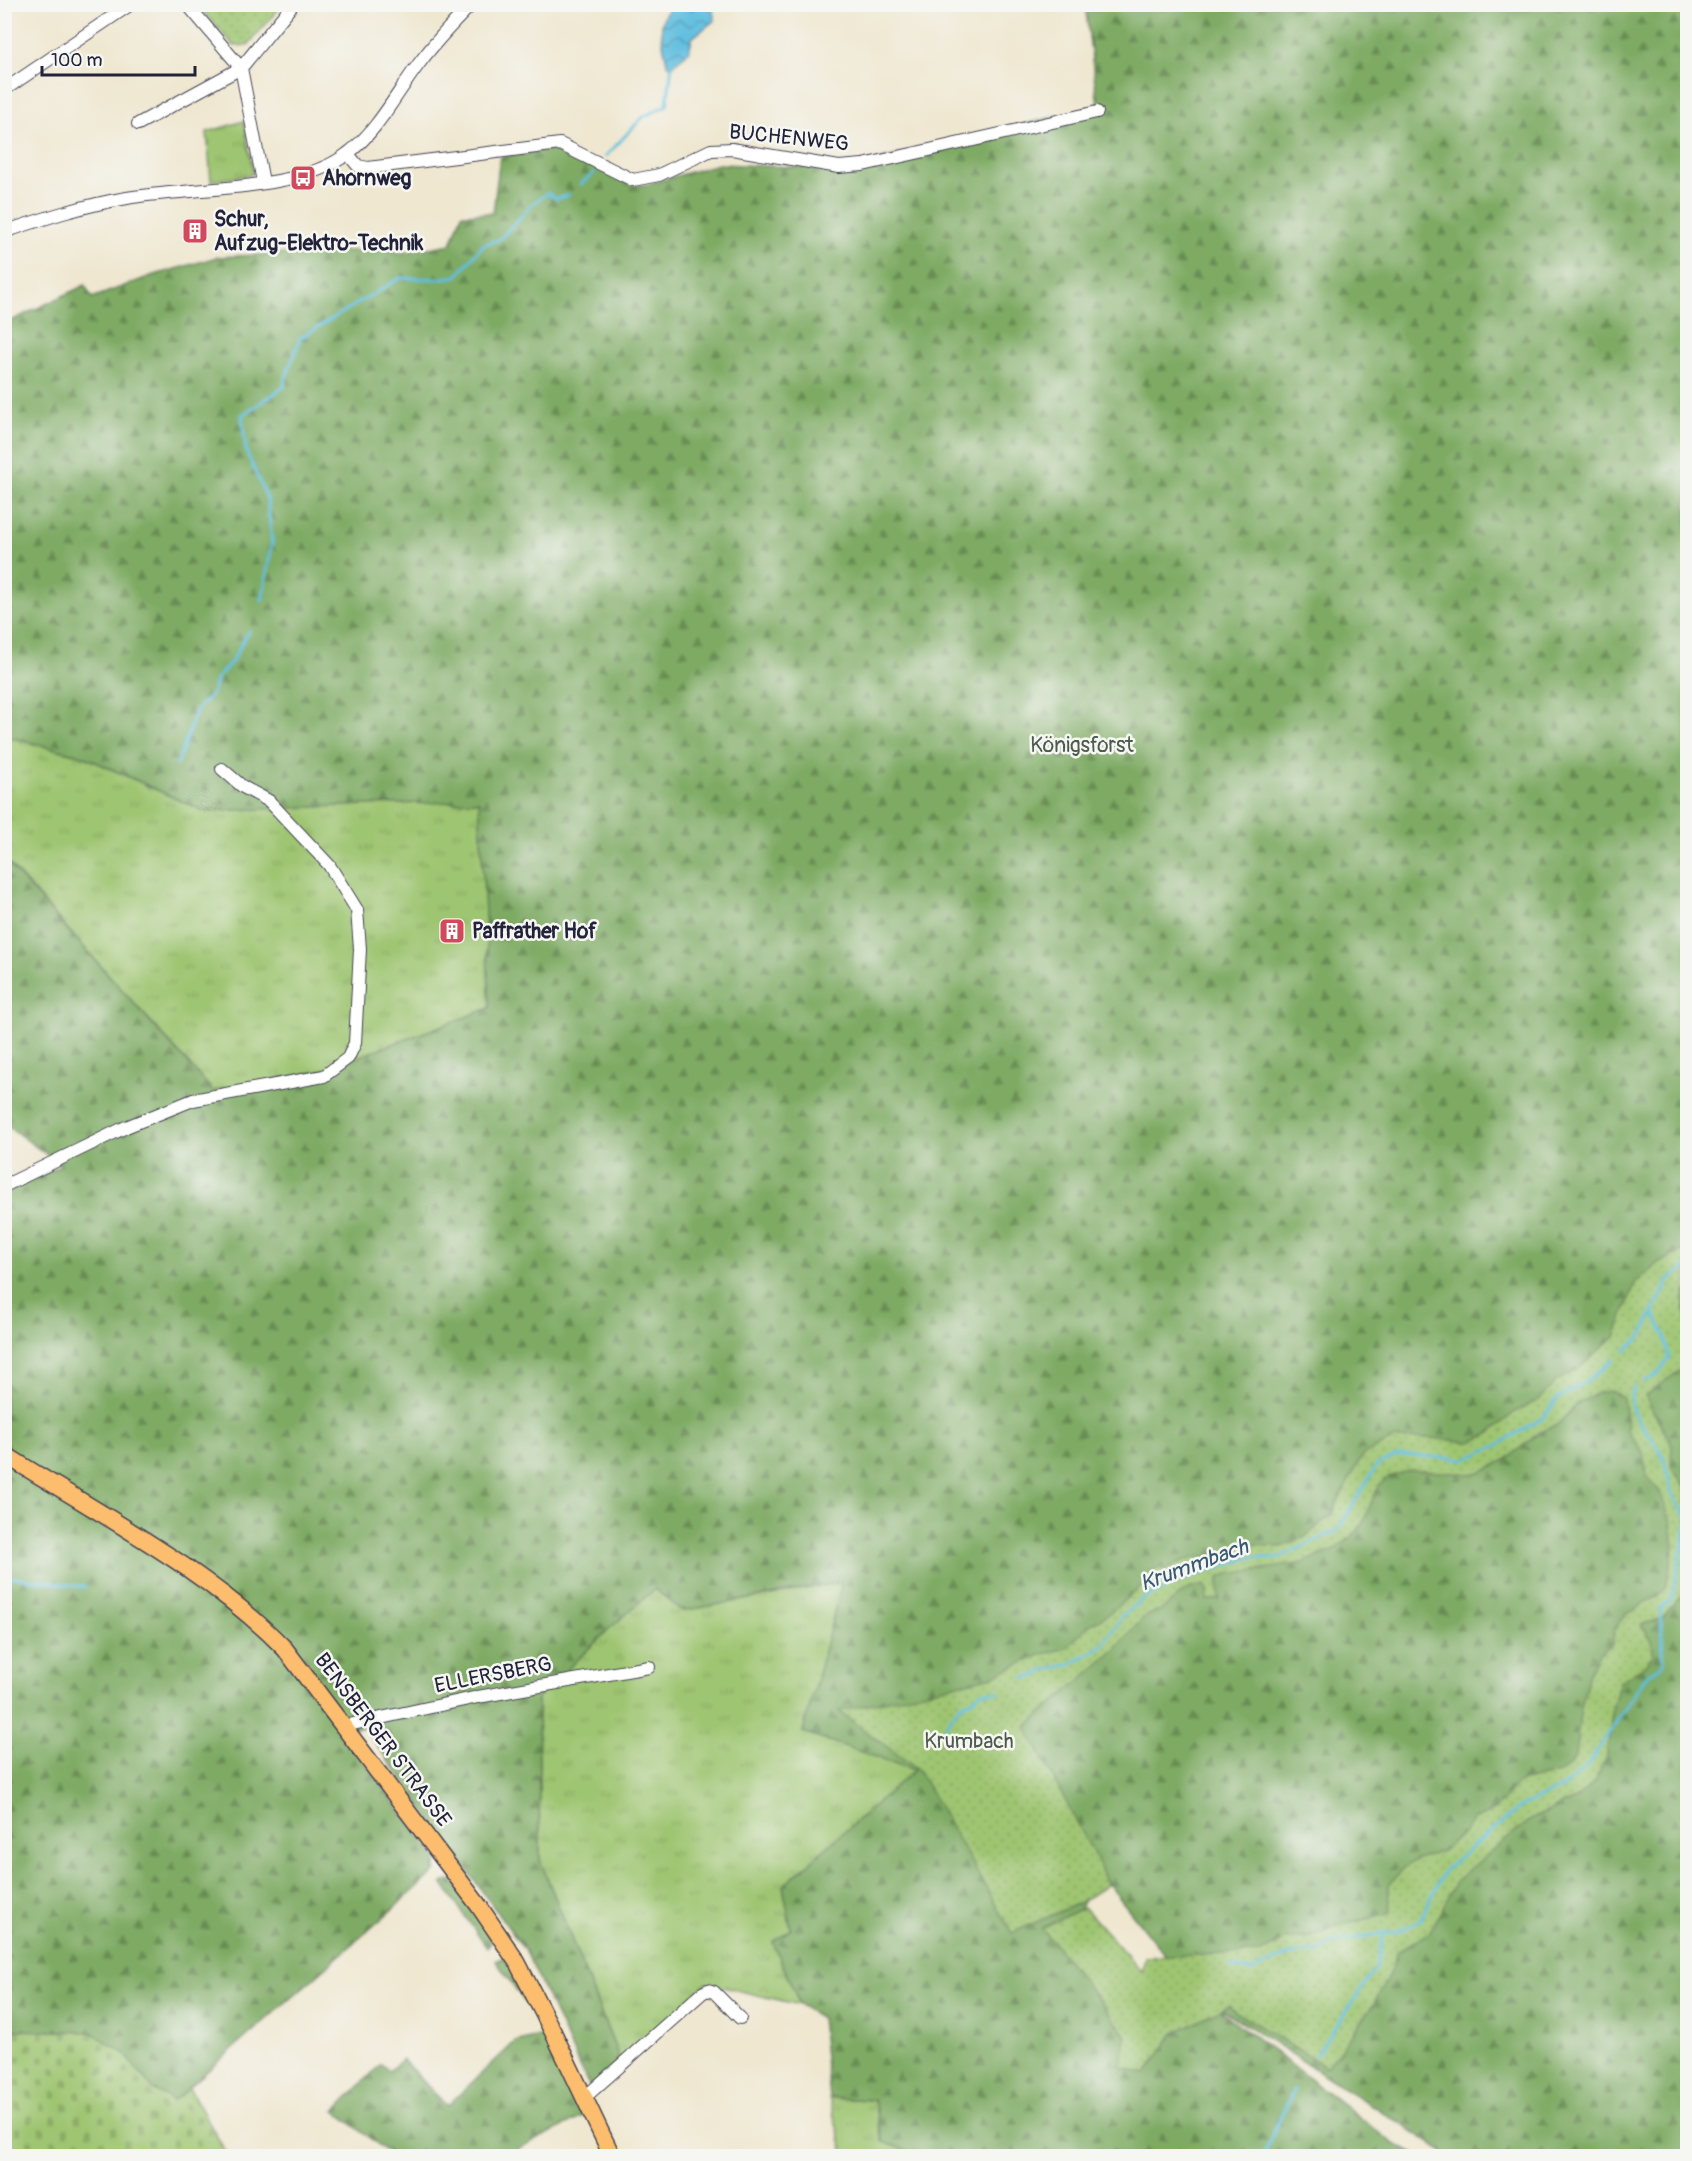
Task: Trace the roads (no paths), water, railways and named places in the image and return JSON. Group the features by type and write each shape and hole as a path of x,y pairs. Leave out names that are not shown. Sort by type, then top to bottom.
{"main road":[{"name":"BENSBERGER STRASSE","path":"4,1454 182,1566 244,1610 285,1649 479,1906 517,1962 612,2157"}],"street":[{"path":"4,90 131,4"},
{"path":"187,4 241,68 263,182"},
{"path":"138,124 241,68 293,4"},
{"path":"4,232 60,213 128,197 263,182 301,174 332,164 348,154 364,139 418,64 472,4"},
{"name":"BUCHENWEG","path":"348,154 358,166 368,168 560,144 622,176 645,179 711,150 732,149 839,167 863,165 1097,112"},
{"path":"4,1186 126,1127 193,1100 315,1078 338,1068 348,1058 355,1043 360,949 357,910 329,865 269,801 243,787 222,769"},
{"name":"ELLERSBERG","path":"346,1728 353,1724 478,1697 649,1667"},
{"path":"584,2098 702,1993 708,1990 714,1992 740,2018"}],"water":[{"path":"675,4 711,5 715,20 692,38 689,51 671,67 667,63 662,39 662,23 668,10"}],"waterway":[{"path":"710,12 720,4"},
{"path":"606,156 643,117 667,105 672,65"},
{"path":"581,184 594,173"},
{"path":"262,601 272,542 267,498 246,451 242,415 284,387 300,338 400,278 437,279 457,276 483,245 500,239 532,204 548,193 556,199 569,195"},
{"path":"177,765 196,710 212,694 217,678 231,663 249,631"},
{"name":"Krummbach","path":"1625,1351 1641,1337 1669,1279 1688,1266"},
{"path":"1644,1382 1654,1377 1669,1359 1665,1336 1653,1312"},
{"name":"Krummbach","path":"1024,1678 1036,1676 1043,1670 1069,1665 1102,1646 1124,1614 1144,1598 1186,1579 1251,1557 1278,1558 1338,1530 1377,1465 1399,1455 1466,1459 1498,1445 1544,1417 1558,1398 1586,1382 1613,1360"},
{"path":"1635,1386 1631,1396 1635,1415 1659,1448 1673,1496 1688,1517"},
{"path":"1316,2055 1376,1968 1384,1933 1399,1931 1420,1921 1445,1869 1523,1805 1564,1787 1586,1768 1647,1675 1664,1664 1660,1609 1671,1600 1688,1521"},
{"path":"4,1576 85,1587"},
{"name":"Krummbach","path":"943,1730 960,1705 972,1700 981,1692 999,1692"},
{"path":"1231,1967 1251,1971 1290,1954 1320,1951 1334,1942 1384,1933"},
{"path":"1262,2156 1294,2090"}],"place":[{"name":"Ahornweg","path":"303,178"},
{"name":"Schur, Aufzug-Elektro-Technik","path":"195,231"},
{"name":"Paffrather Hof","path":"452,931"}],"park label":[{"name":"Königsforst","path":"1082,745"},
{"name":"Krumbach","path":"969,1741"}]}
